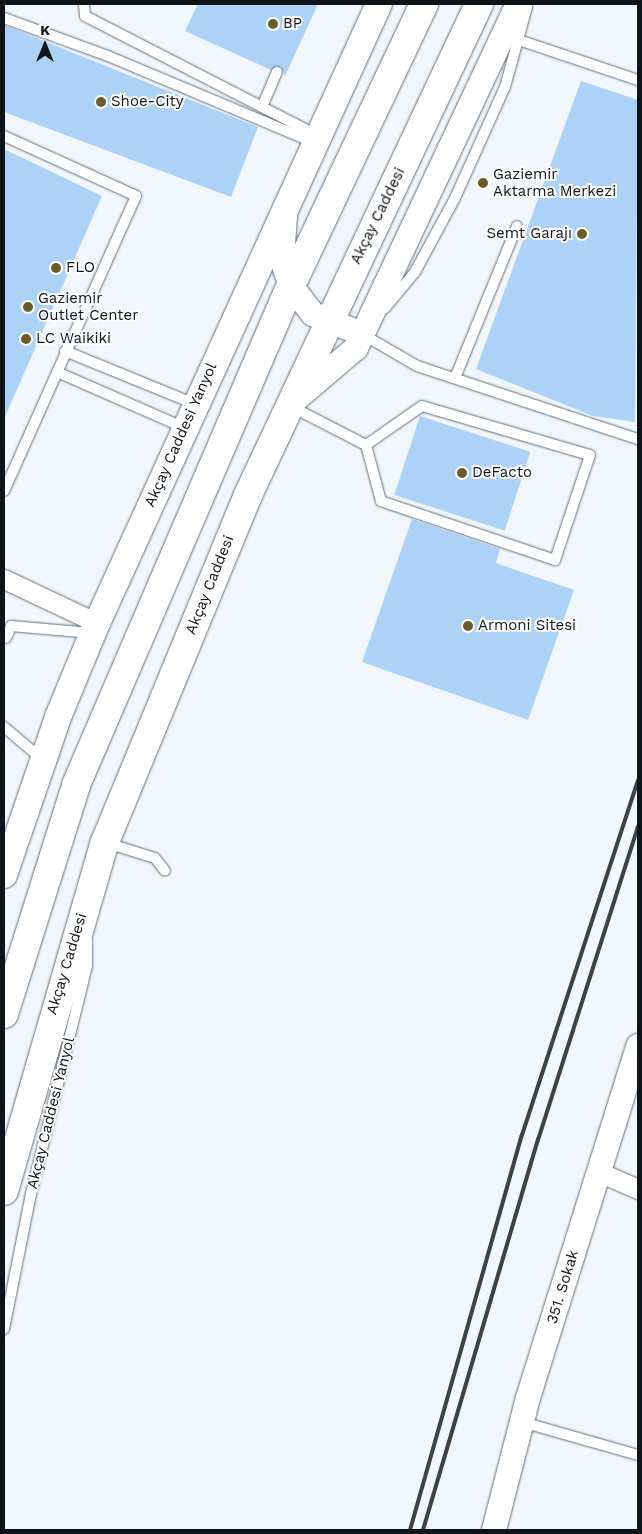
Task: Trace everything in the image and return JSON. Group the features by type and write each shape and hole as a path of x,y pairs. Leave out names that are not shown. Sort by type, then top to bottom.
{"highway":[{"path":"4,1014 76,785 291,286 424,4"},
{"name":"Akçay Caddesi","path":"4,1190 105,842 289,405 479,4"}],"main road":[{"name":"Akçay Caddesi Yanyol","path":"4,875 43,760 95,628 285,208 380,4"}],"street":[{"path":"289,405 331,373 356,348 518,4"},
{"path":"285,208 282,260 291,286 314,314 327,322 362,334"},
{"path":"4,579 95,628"},
{"name":"351. Sokak","path":"494,1530 522,1422 638,1046"},
{"path":"599,1172 638,1189"}],"lane":[{"path":"84,4 85,16 262,107 317,140"},
{"path":"528,4 520,40 505,87 446,214 415,272 362,334 417,366 638,439"},
{"path":"4,18 108,56 317,140"},
{"path":"520,40 638,80"},
{"path":"262,107 277,72"},
{"path":"4,136 136,196 65,351 4,491"},
{"path":"455,378 517,226"},
{"path":"65,351 190,416"},
{"path":"56,372 190,416"},
{"path":"289,405 366,445 381,500 555,560 590,455 422,406 366,445"},
{"path":"6,638 11,626 95,628"},
{"path":"4,727 43,760"},
{"path":"105,842 155,858 165,871"},
{"name":"Akçay Caddesi Yanyol","path":"4,1329 31,1194 87,966 88,896"},
{"path":"522,1422 638,1455"}],"building":[{"path":"198,4 318,4 285,76 280,66 271,70 185,31"},
{"name":"Shoe-City","path":"4,25 258,127 231,197 4,112"},
{"name":"Semt Garajı","path":"581,81 638,100 635,422 593,416 476,369"},
{"name":"Gaziemir Outlet Center","path":"4,149 102,196 4,419"},
{"name":"DeFacto","path":"420,416 530,452 505,531 394,495"},
{"name":"Armoni Sitesi","path":"412,519 500,549 496,563 574,590 528,720 362,662"}],"railway":[{"path":"410,1530 522,1135 638,781"},
{"path":"423,1530 538,1140 638,827"}],"place":[{"name":"BP","path":"273,24"},
{"name":"Shoe-City","path":"101,102"},
{"name":"Gaziemir Aktarma Merkezi","path":"483,183"},
{"name":"Semt Garajı","path":"582,234"},
{"name":"FLO","path":"56,268"},
{"name":"Gaziemir Outlet Center","path":"28,307"},
{"name":"LC Waikiki","path":"26,339"},
{"name":"DeFacto","path":"462,473"},
{"name":"Armoni Sitesi","path":"468,626"}]}
